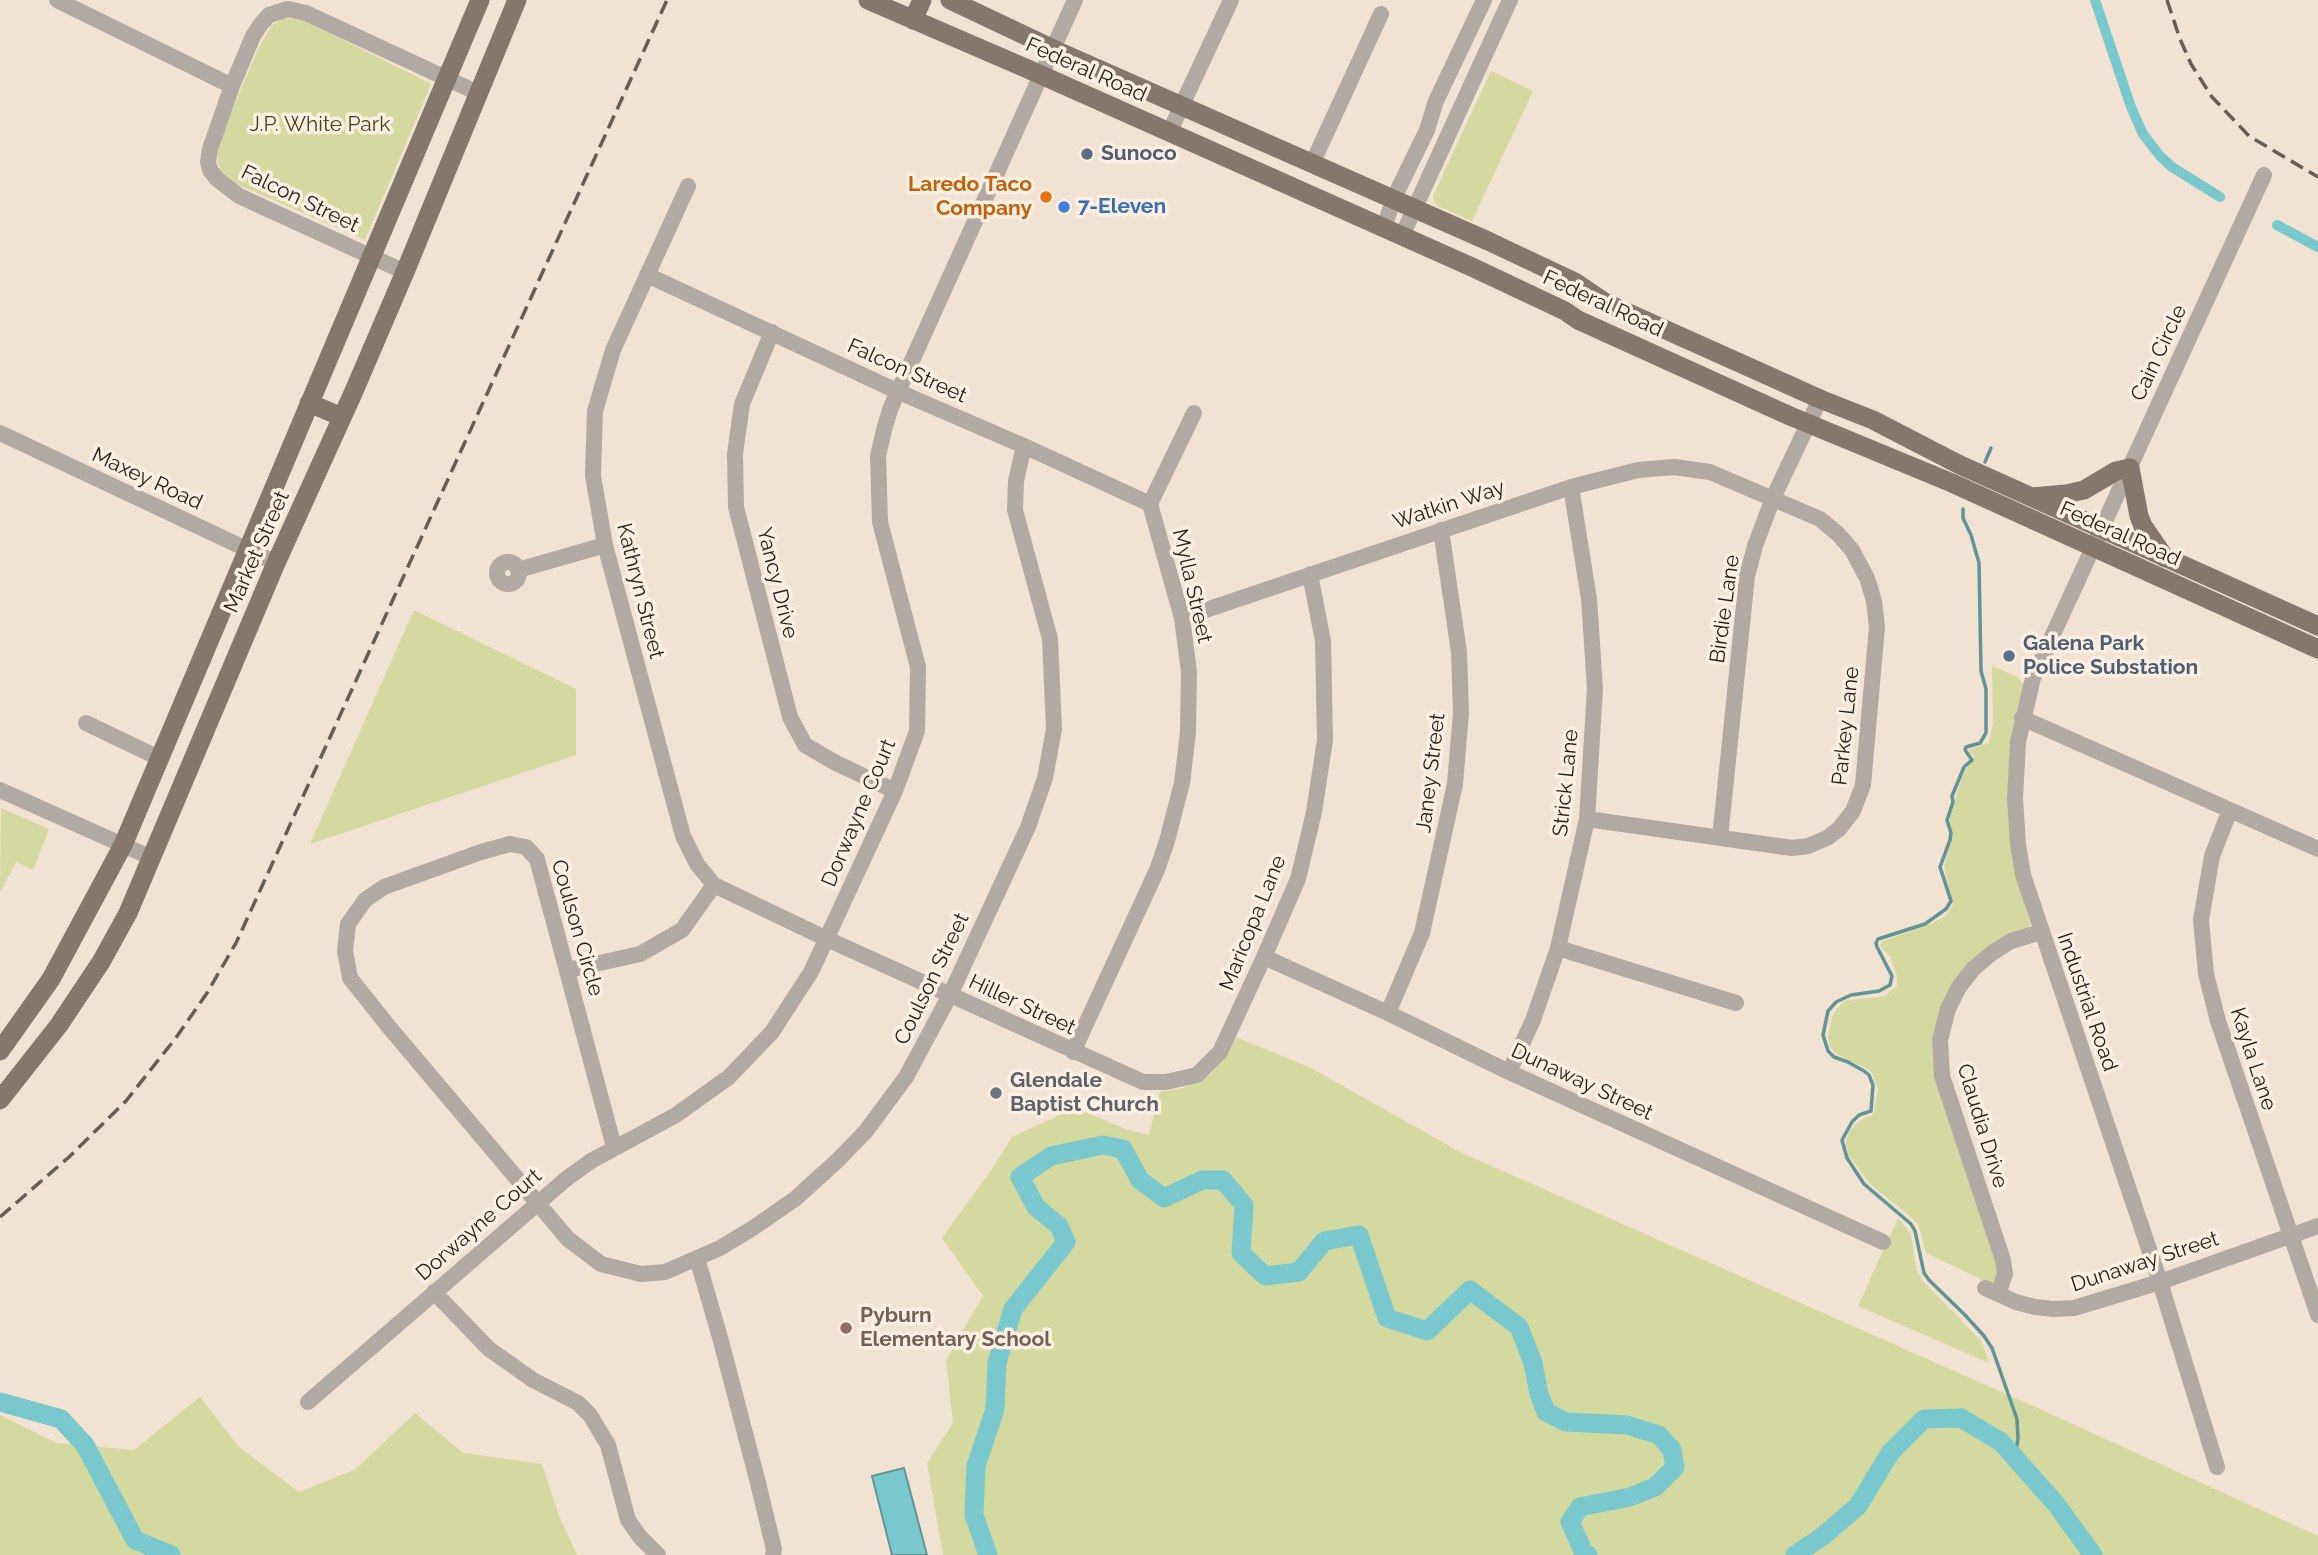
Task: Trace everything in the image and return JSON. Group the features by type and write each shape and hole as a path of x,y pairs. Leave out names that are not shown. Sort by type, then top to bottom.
{"main road":[{"name":"Market Street","path":"0,1051 51,979 124,845 480,0"},
{"name":"Market Street","path":"0,1100 59,1025 101,962 128,913 276,563 405,272 517,0"},
{"name":"Federal Road","path":"868,0 1393,232 1565,311 1578,320 1809,423 1952,483 2097,539 2246,605 2318,626"},
{"path":"913,20 922,0"},
{"name":"Federal Road","path":"950,0 1053,49 1575,282 1606,303 1820,400 1873,420 2030,497 2097,539 2166,559 2318,649"},
{"path":"1609,334 1620,309"},
{"path":"309,403 342,417"},
{"path":"2030,497 2084,490 2116,471 2130,468 2139,516 2166,559"},
{"path":"193,682 221,694"}],"street":[{"path":"57,0 233,86"},
{"name":"Dorwayne Court","path":"307,1402 538,1202 591,1161 646,1132 703,1097 750,1057 772,1032 794,1000 827,939 895,791 917,731 918,667 880,522 878,456 885,426 1075,0"},
{"path":"1169,133 1231,0"},
{"path":"1393,232 1394,200 1484,0"},
{"path":"1393,232 1415,209 1510,0"},
{"name":"Falcon Street","path":"405,272 239,196 217,180 208,162 209,149 253,37 269,15 288,9 306,13 447,78"},
{"path":"1312,164 1381,14"},
{"path":"1472,25 1494,36"},
{"path":"447,78 478,93"},
{"name":"Cain Circle","path":"2097,539 2264,175"},
{"name":"Kathryn Street","path":"688,186 612,350 595,411 593,476 605,545 683,836 697,864 715,885 827,939"},
{"name":"Falcon Street","path":"647,275 1150,504"},
{"name":"Yancy Drive","path":"772,332 742,404 735,454 736,507 790,717 805,745 895,791"},
{"name":"Birdie Lane","path":"1720,838 1747,576 1773,498 1820,400"},
{"path":"1150,504 1194,413"},
{"name":"Maxey Road","path":"0,433 276,563"},
{"name":"Coulson Street","path":"538,1202 568,1239 601,1264 642,1273 665,1272 720,1248 795,1199 866,1131 906,1077 950,995 1028,827 1045,778 1054,729 1050,639 1015,510 1016,481 1024,446"},
{"name":"Watkin Way","path":"1182,618 1571,487 1638,470 1674,467 1710,472 1734,481"},
{"name":"Parkey Lane","path":"1587,819 1792,848 1808,846 1827,838 1839,829 1853,811 1863,785 1877,626 1874,601 1867,578 1852,550 1820,519 1734,481"},
{"name":"Strick Lane","path":"1509,1072 1533,1020 1558,948 1587,819 1595,688 1589,599 1571,487"},
{"name":"Mylla Street","path":"1073,1052 1157,870 1182,783 1186,757 1190,702 1182,618 1150,504"},
{"name":"Janey Street","path":"1388,1013 1422,933 1455,784 1461,713 1459,652 1441,530"},
{"name":"Industrial Road","path":"2097,539 2033,678 2022,718 2015,799 2018,844 2023,875 2041,932 2160,1282 2217,1467"},
{"path":"519,570 605,545"},
{"name":"Maricopa Lane","path":"1202,1070 1220,1052 1298,879 1314,812 1325,740 1323,641 1310,574"},
{"path":"2022,718 2318,849"},
{"path":"86,723 159,758"},
{"path":"0,790 152,858"},
{"name":"Kayla Lane","path":"2230,810 2213,856 2201,920 2206,974 2221,1032 2318,1315"},
{"name":"Coulson Circle","path":"538,1202 350,978 345,951 348,924 365,901 384,887 510,844 526,847 537,859 614,1147"},
{"path":"568,971 640,954 682,930 715,885"},
{"name":"Claudia Drive","path":"1991,1291 2005,1274 2003,1260 1942,1076 1940,1040 1948,1009 1959,987 1973,969 2011,941 2041,932"},
{"name":"Hiller Street","path":"827,939 1143,1082 1166,1082 1197,1075 1202,1070"},
{"path":"1558,948 1736,1003"},
{"name":"Dunaway Street","path":"1264,957 1883,1242"},
{"name":"Dunaway Street","path":"1991,1291 2016,1302 2054,1310 2074,1308 2160,1282 2318,1226"},
{"path":"696,1258 754,1466 775,1549 773,1555"},
{"path":"434,1292 489,1349 533,1380 578,1403 590,1415 608,1445 628,1520 657,1555"}],"green space":[{"name":"J.P. White Park","path":"284,18 304,20 431,84 365,240 232,182 222,173 218,163 218,150 225,127 258,49 272,25"},
{"path":"1491,71 1533,91 1472,221 1436,205 1433,196"},
{"path":"414,610 576,689 576,755 310,844"},
{"path":"1992,666 2016,676 2025,686 2019,883 2030,924 2028,929 1998,943 1934,1037 1997,1260 1996,1281 1991,1284 1926,1253 1918,1224 1871,1185 1848,1155 1846,1140 1849,1132 1874,1112 1878,1089 1871,1071 1835,1053 1828,1037 1832,1017 1845,1001 1885,996 1897,986 1890,956 1880,945 1883,941 1933,923 1945,916 1953,906 1944,866 1953,834 1950,816 1963,774 1975,756 1968,752 1989,743 1993,723"},
{"path":"1,808 49,829 33,870 16,862 0,892"},
{"path":"1236,1037 1311,1068 1460,1152 2031,1405 2318,1536 2318,1555 943,1555 927,1463 953,1423 946,1360 983,1296 942,1238 1012,1137 1075,1108 1128,1130 1149,1135 1160,1092 1183,1088 1210,1075 1228,1054"},
{"path":"1898,1218 1911,1234 1916,1269 1923,1281 1982,1342 1989,1363 1858,1306"},
{"path":"200,1397 239,1447 299,1492 356,1469 415,1413 463,1453 542,1464 559,1516 577,1555 0,1555 0,1415 57,1443 134,1450"}],"water":[{"path":"904,1468 927,1555 892,1555 872,1476"}],"waterway":[{"path":"2095,0 2131,107 2143,134 2172,167 2220,197"},
{"path":"2277,225 2318,247"},
{"path":"1985,462 1991,448"},
{"path":"1963,509 1963,518 1979,563 1981,671 1986,689 1986,733 1980,743 1966,747 1965,750 1972,760 1964,767 1952,796 1953,802 1947,820 1950,840 1940,867 1951,901 1946,909 1925,924 1878,939 1877,947 1892,976 1890,985 1879,991 1851,995 1836,1002 1828,1011 1823,1035 1828,1051 1834,1057 1864,1071 1873,1085 1871,1111 1859,1115 1842,1140 1847,1158 1864,1184 1911,1224 1924,1273 1965,1315 1992,1348 2017,1419 2015,1458"},
{"path":"988,1555 974,1515 976,1466 995,1409 997,1363 1013,1309 1066,1242 1059,1226 1036,1207 1020,1177 1051,1156 1103,1145 1123,1149 1140,1180 1164,1198 1202,1180 1223,1180 1244,1205 1241,1253 1265,1276 1299,1272 1324,1241 1359,1235 1387,1318 1427,1331 1470,1290 1519,1327 1533,1363 1539,1394 1546,1412 1566,1422 1627,1425 1659,1435 1672,1450 1675,1467 1655,1487 1630,1497 1580,1507 1570,1522 1584,1553 1588,1555"},
{"path":"0,1402 61,1419 85,1445 135,1540 171,1555"},
{"path":"1795,1555 1823,1536 1858,1506 1890,1453 1924,1419 1961,1418 2001,1442 2056,1504 2093,1555"}],"railway":[{"path":"0,1217 69,1157 126,1101 175,1039 207,993 236,943 667,0"},
{"path":"2167,0 2191,64 2212,97 2249,136 2318,177"}],"place":[{"name":"Sunoco","path":"1087,154"},
{"name":"Laredo Taco Company","path":"1046,197"},
{"name":"7-Eleven","path":"1064,207"},
{"name":"Galena Park Police Substation","path":"2009,656"},
{"name":"Glendale Baptist Church","path":"996,1093"},
{"name":"Pyburn Elementary School","path":"846,1328"}]}
